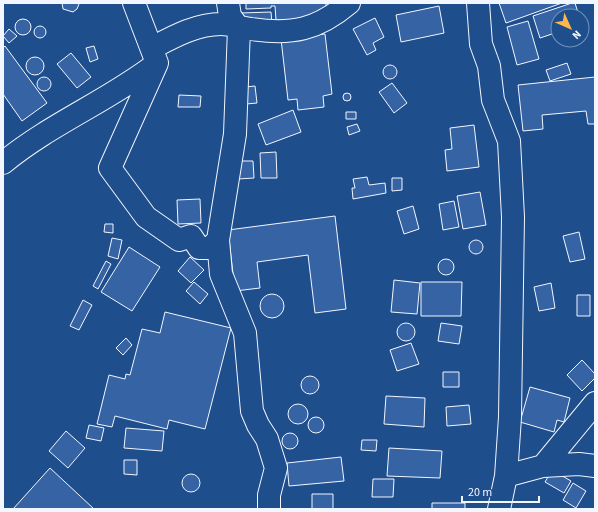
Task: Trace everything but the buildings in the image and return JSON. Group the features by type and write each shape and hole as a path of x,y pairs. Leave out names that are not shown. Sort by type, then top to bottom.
{"street":[{"path":"134,3 155,55 110,168 146,217 179,240 191,236 199,248 210,248 218,240"},
{"path":"228,3 230,16 239,28 235,134 218,240 221,274 244,333 252,411 258,425 267,439 276,468 270,495 269,509"},
{"path":"3,164 42,134 134,80 155,55 177,34 204,26 221,24 274,33 301,29 318,24 332,17 349,3"},
{"path":"478,3 481,44 489,66 493,100 509,141 513,217 510,417 506,476 499,509"},
{"path":"543,466 595,403"},
{"path":"506,476 543,466 579,464 595,466"}]}
